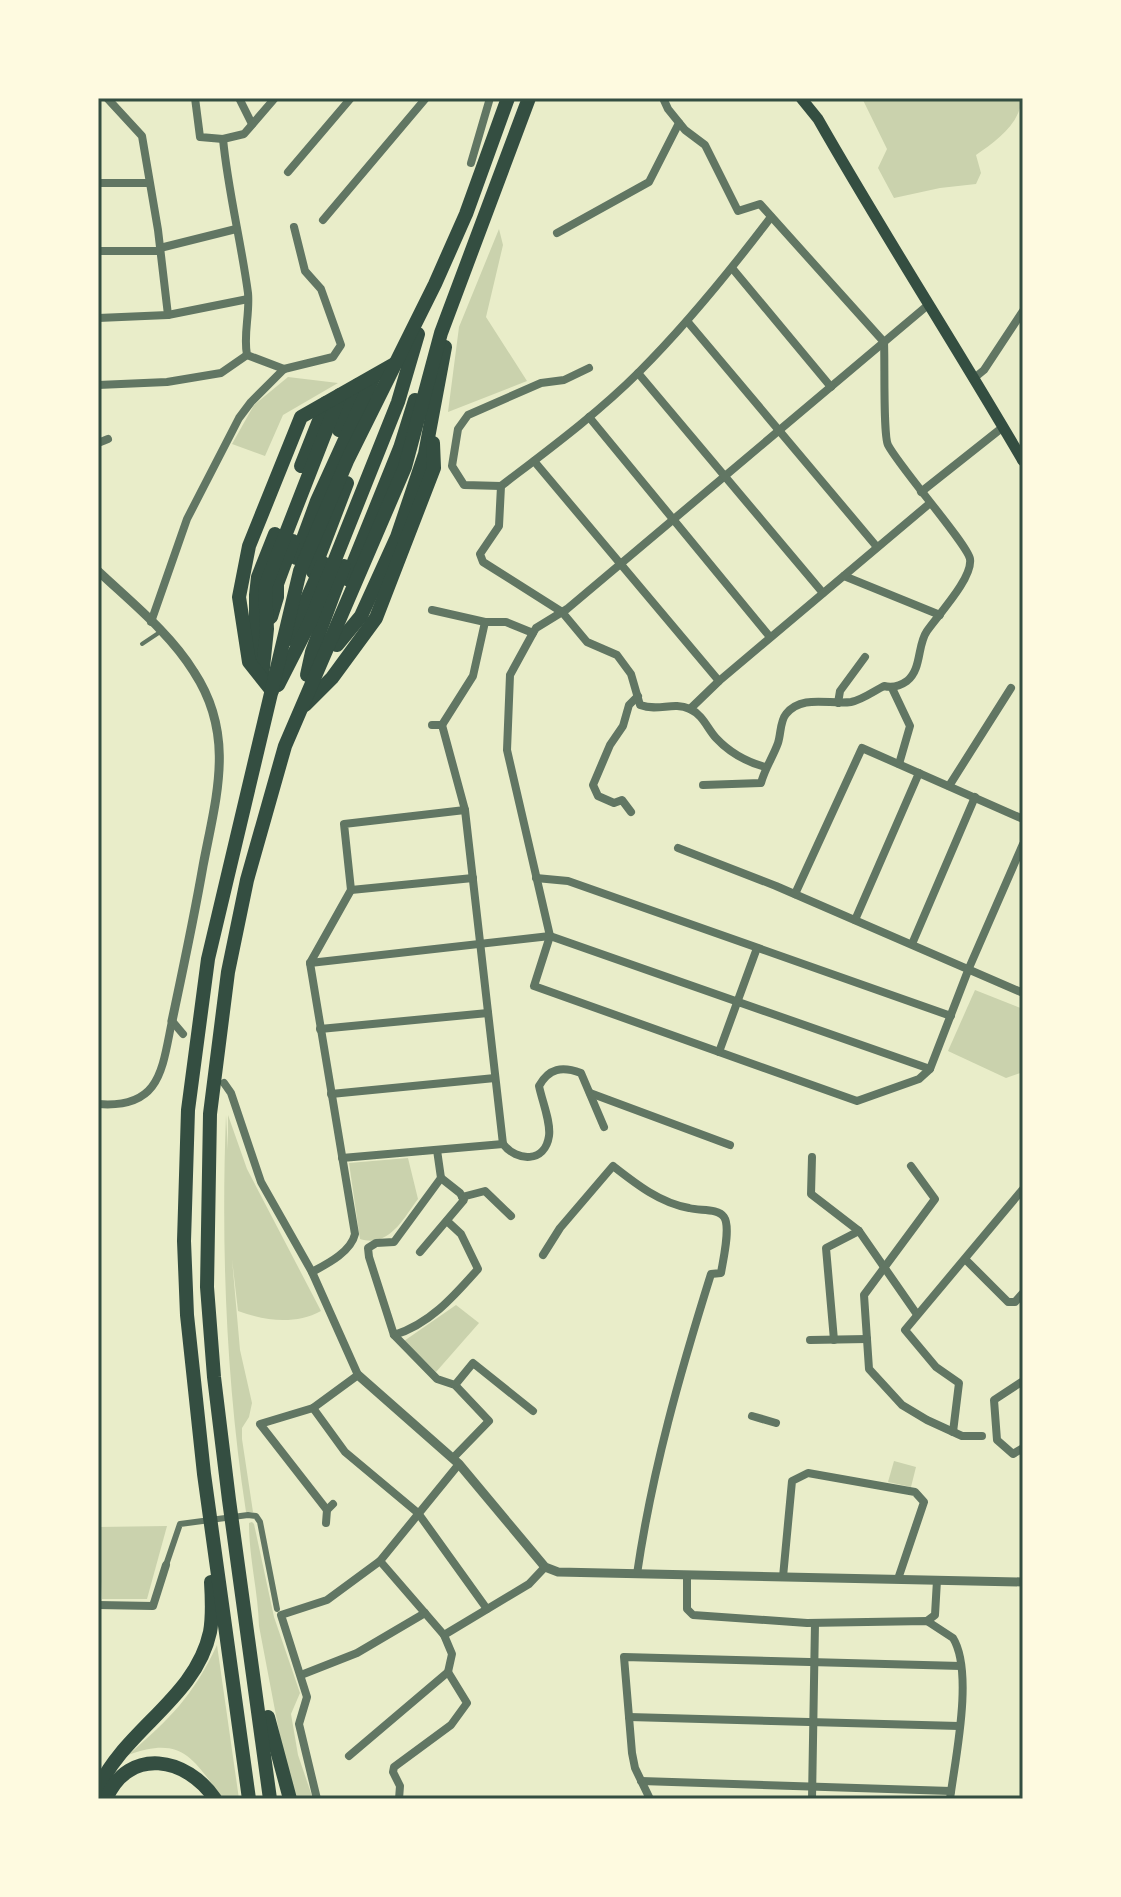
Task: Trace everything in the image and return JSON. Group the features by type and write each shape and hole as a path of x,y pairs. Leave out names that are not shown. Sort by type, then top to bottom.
{"highway":[{"path":"249,1799 204,1474 187,1315 184,1241 188,1110 208,959 285,594 304,534 380,378 396,363 427,302 466,214 508,98"},
{"path":"270,1799 229,1500 207,1287 210,1114 228,972 268,800 297,714 405,467 453,300 529,98"},
{"path":"265,684 310,622 391,422 427,302"},
{"path":"308,684 361,616 397,537 425,454 443,372 444,330"},
{"path":"337,645 387,534 423,434 444,330"},
{"path":"265,684 294,629 400,375 411,359"},
{"path":"294,629 380,378"},
{"path":"265,684 249,662 239,597 249,546 301,417 358,385 380,378"},
{"path":"277,665 300,571 380,378"},
{"path":"267,629 277,597 277,584 309,497 358,385"},
{"path":"265,684 265,587 340,395"},
{"path":"265,684 256,595 258,577 326,403"},
{"path":"297,714 332,678 376,618 434,468 432,421"},
{"path":"308,684 312,652 391,446 391,422"},
{"path":"98,1789 123,1747 162,1710 192,1672 210,1632 212,1602 204,1474"},
{"path":"229,1500 271,1738 290,1799"},
{"path":"106,1799 112,1785 127,1771 146,1764 164,1763 188,1771 205,1783 215,1799"}],"main road":[{"path":"801,98 818,119 1023,461"}],"street":[{"path":"107,98 142,136 168,315"},
{"path":"195,98 200,137 223,139 244,134 275,98"},
{"path":"239,98 252,124"},
{"path":"288,172 351,98"},
{"path":"323,220 426,98"},
{"path":"471,163 490,98"},
{"path":"663,98 679,123 705,145 738,211 760,204 884,342 886,443 970,555 970,567 940,615 924,634 914,672 906,682 892,688 884,686 854,702 801,704 792,708 783,716 778,742 765,767 761,783 703,785"},
{"path":"557,233 649,182 679,123"},
{"path":"223,139 227,186 248,299 247,355"},
{"path":"98,183 149,183"},
{"path":"589,368 564,380 541,383 468,415 458,429 452,466 464,485 501,486 589,417 638,373 687,321 771,217"},
{"path":"151,622 187,519 239,418 284,369 333,357 341,345 321,289 305,271 294,227"},
{"path":"98,251 160,249 236,229"},
{"path":"732,268 831,387"},
{"path":"98,318 168,315 248,299"},
{"path":"928,305 620,564 533,633 510,675 507,750 550,936 534,986 857,1101 919,1079 930,1069 969,968 1023,844"},
{"path":"973,379 984,370 1023,311"},
{"path":"687,321 877,547"},
{"path":"247,355 284,369"},
{"path":"98,385 167,382 221,373 247,355"},
{"path":"638,373 823,593"},
{"path":"589,417 770,637"},
{"path":"921,492 1003,427"},
{"path":"98,443 108,439"},
{"path":"534,461 719,681"},
{"path":"501,486 499,526 480,554 483,562 562,612 587,642 617,655 631,674 640,705 653,710 671,705 690,709 704,720 715,737 745,761 765,767"},
{"path":"690,709 770,637 929,504"},
{"path":"98,571 151,622 194,671 205,692 218,735 221,765 216,807 156,1084 146,1093 125,1103 98,1104"},
{"path":"844,576 940,615"},
{"path":"432,610 485,622 506,622 533,633"},
{"path":"485,622 473,676 442,725 465,810 503,1144 519,1158 528,1158 547,1145 550,1132 539,1086 545,1075 556,1069 568,1068 581,1073 604,1127"},
{"path":"838,703 840,691 865,657"},
{"path":"892,688 910,726 899,764"},
{"path":"949,786 1011,688"},
{"path":"631,812 622,800 614,803 598,796 593,785 610,745 623,726 629,705 638,696"},
{"path":"432,725 442,725"},
{"path":"795,894 862,748 1023,819"},
{"path":"855,920 919,773"},
{"path":"912,944 975,797"},
{"path":"312,1272 353,1242 355,1234 310,963 351,890 344,824 465,810"},
{"path":"678,848 795,894 1023,993"},
{"path":"351,890 473,878"},
{"path":"536,878 568,881 951,1016"},
{"path":"310,963 550,936 930,1069"},
{"path":"719,1052 757,948"},
{"path":"320,1029 488,1013"},
{"path":"172,1021 183,1034"},
{"path":"331,1094 495,1078"},
{"path":"224,1083 231,1093 261,1182 312,1272 358,1375 456,1461 545,1567 558,1572 583,1574 1023,1582"},
{"path":"590,1093 730,1145"},
{"path":"342,1158 503,1144"},
{"path":"420,1252 464,1200 441,1178 437,1150"},
{"path":"812,1157 811,1194 859,1231 916,1313"},
{"path":"543,1255 560,1228 613,1166 666,1201 688,1208 716,1211 724,1216 728,1227 721,1273 711,1274 671,1402 655,1469 637,1574"},
{"path":"911,1166 935,1199 864,1295 869,1369 902,1405 962,1436 982,1436"},
{"path":"368,1248 376,1243 394,1242 441,1178"},
{"path":"953,1432 959,1383 936,1367 905,1330 916,1313 966,1260 1023,1189"},
{"path":"462,1197 485,1191 511,1216"},
{"path":"394,1335 411,1330 445,1305 478,1269 461,1234 447,1221"},
{"path":"834,1340 826,1248 859,1231"},
{"path":"353,1242 368,1248"},
{"path":"279,1612 327,1600 380,1561 489,1421 455,1385 437,1379 394,1335 368,1248"},
{"path":"966,1260 1008,1302 1015,1302 1023,1293"},
{"path":"810,1340 867,1339"},
{"path":"455,1385 473,1363 533,1411"},
{"path":"326,1523 330,1507 260,1424 313,1408 358,1375"},
{"path":"1023,1381 994,1400 997,1440 1013,1454 1023,1448"},
{"path":"313,1408 345,1452 418,1513 487,1609"},
{"path":"752,1416 776,1423"},
{"path":"783,1577 792,1481 808,1473 915,1492 924,1502 898,1579"},
{"path":"98,1605 153,1606 180,1524 256,1516 260,1522 279,1612 307,1697 299,1724 317,1799"},
{"path":"349,1756 448,1672 452,1654 444,1635 380,1561"},
{"path":"444,1635 529,1584 545,1567"},
{"path":"641,1781 812,1786 950,1795 963,1691 961,1666 953,1638 927,1621 815,1623 693,1615 687,1609 687,1575"},
{"path":"927,1621 935,1615 937,1580"},
{"path":"301,1675 357,1653 425,1613"},
{"path":"812,1799 815,1623"},
{"path":"650,1799 632,1753 624,1657 961,1666"},
{"path":"399,1799 400,1786 393,1772 394,1767 451,1725 467,1703 448,1672"},
{"path":"629,1717 959,1726"}],"lane":[{"path":"142,644 160,632"}],"green space":[{"path":"862,98 1022,98 1012,124 976,155 981,173 976,184 894,198 878,168 887,149"},
{"path":"499,229 503,245 486,317 527,381 448,412 459,327"},
{"path":"288,377 338,383 283,415 265,456 232,444 254,405"},
{"path":"975,990 1023,1009 1023,1072 1006,1078 948,1051"},
{"path":"226,1115 228,1150 228,1115 247,1169 321,1311 301,1318 280,1320 238,1311 232,1259 240,1350 252,1403 249,1417 242,1428 242,1439 253,1512 246,1512 230,1363 224,1215"},
{"path":"408,1158 418,1199 387,1236 370,1241 360,1239 349,1163"},
{"path":"456,1305 479,1323 436,1372 404,1341"},
{"path":"894,1461 916,1467 911,1487 888,1482"},
{"path":"252,1522 274,1617 300,1693 291,1714 298,1755 313,1799 296,1799 285,1763 259,1626 249,1536 249,1523"},
{"path":"167,1526 147,1599 102,1599 98,1527"},
{"path":"217,1645 239,1799 223,1799 185,1754 162,1748 128,1755 179,1706 199,1679"}]}
